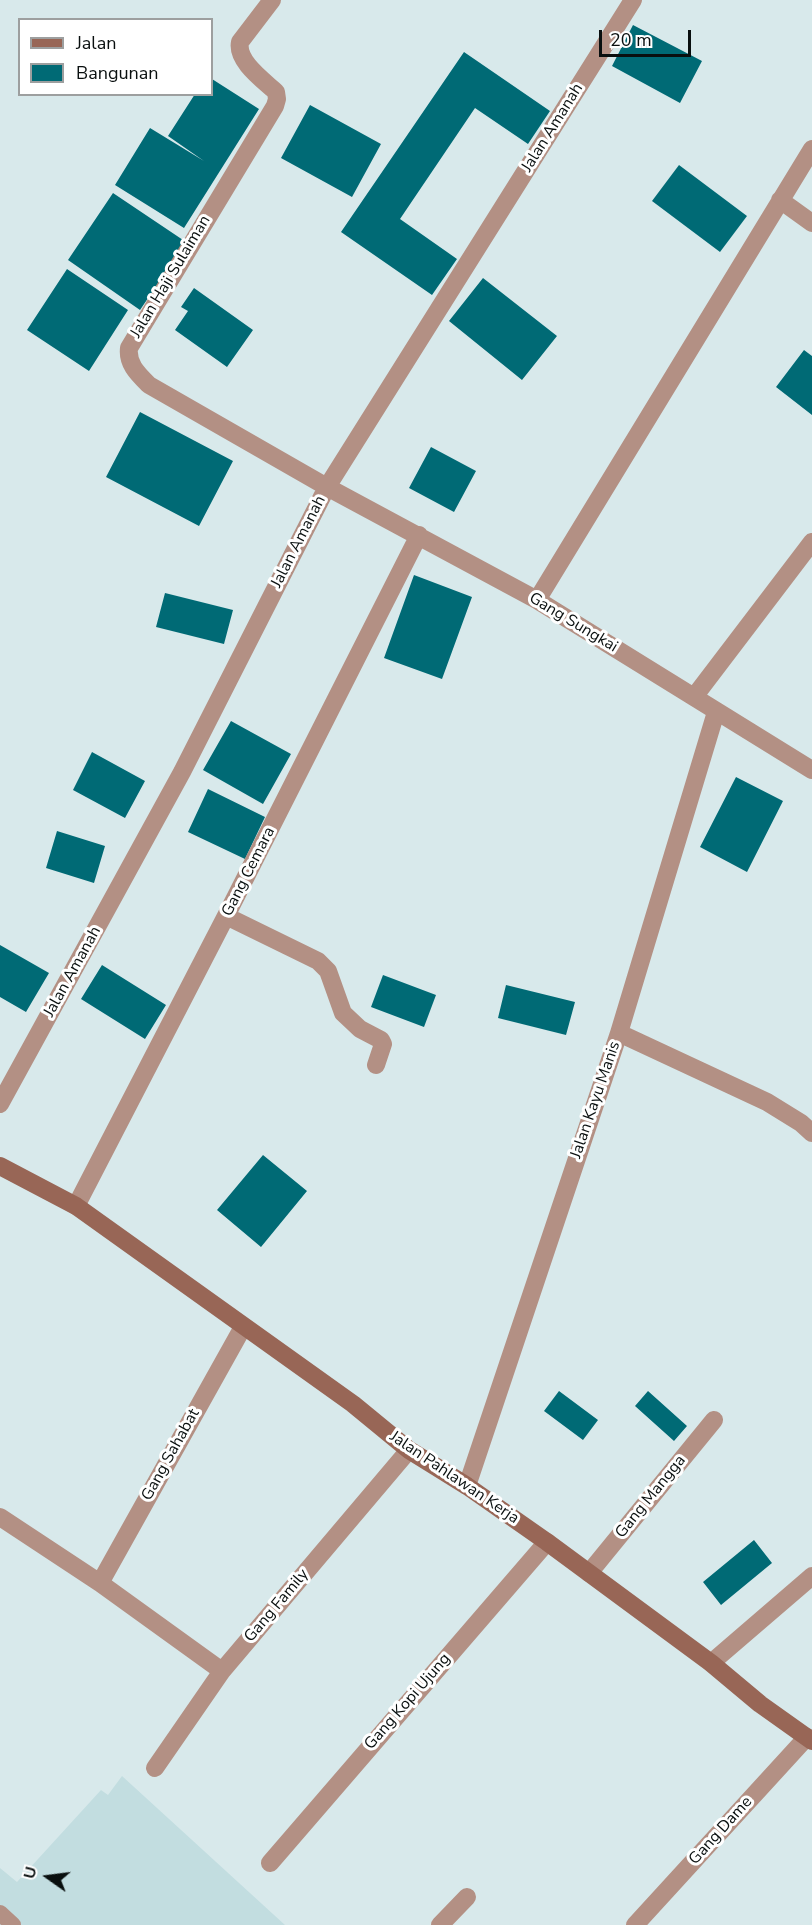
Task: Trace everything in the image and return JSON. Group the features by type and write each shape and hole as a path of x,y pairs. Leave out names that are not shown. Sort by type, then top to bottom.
{"street":[{"name":"Jalan Haji Sulaiman","path":"272,0 240,42 238,50 244,60 276,92 278,99 129,348 128,354 130,363 136,372 149,385 327,487"},
{"name":"Jalan Amanah","path":"0,1104 182,772 327,487 633,0"},
{"path":"537,600 812,149"},
{"path":"780,200 812,224"},
{"name":"Gang Sungkai","path":"327,487 537,600 812,770"},
{"name":"Gang Cemara","path":"76,1206 419,535"},
{"path":"694,697 812,542"},
{"name":"Jalan Kayu Manis","path":"467,1486 619,1033 716,712"},
{"path":"226,916 318,961 328,971 343,1012 360,1029 381,1040 383,1044 376,1065"},
{"path":"619,1033 767,1102 801,1123 812,1133"},
{"name":"Jalan Pahlawan Kerja","path":"0,1166 76,1206 353,1404 409,1450 467,1486 547,1542 711,1663 759,1704 809,1739"},
{"name":"Gang Sahabat","path":"100,1583 243,1327"},
{"name":"Gang Mangga","path":"589,1573 714,1420"},
{"name":"Gang Family","path":"155,1768 222,1671 409,1450"},
{"path":"0,1517 100,1583 222,1671"},
{"name":"Gang Kopi Ujung","path":"270,1863 547,1542"},
{"path":"711,1663 812,1576"},
{"name":"Gang Dame","path":"635,1925 809,1739"},
{"path":"440,1925 467,1897"}],"lane":[{"path":"0,1913 13,1925"}],"shaded area":[{"path":"122,1776 285,1925 0,1925 0,1868 17,1882 101,1790 108,1795"}],"building":[{"path":"633,25 702,61 680,103 612,66"},
{"path":"464,52 550,111 528,144 475,108 400,219 457,259 432,295 341,232"},
{"path":"213,80 259,109 184,228 115,185 150,128 204,161 168,136 194,96 213,96"},
{"path":"310,105 381,144 352,197 281,158"},
{"path":"679,165 747,216 720,252 652,201"},
{"path":"113,193 186,242 140,310 68,260"},
{"path":"67,269 128,310 89,371 27,330"},
{"path":"483,278 557,336 522,380 449,321"},
{"path":"194,288 253,330 227,367 175,330 188,311 181,307"},
{"path":"804,350 812,356 812,415 776,387"},
{"path":"140,412 233,461 199,526 106,477"},
{"path":"431,447 476,471 454,512 409,488"},
{"path":"414,575 472,597 442,679 384,658"},
{"path":"165,593 233,610 224,644 156,627"},
{"path":"231,721 291,754 263,804 203,770"},
{"path":"92,752 145,781 125,818 73,790"},
{"path":"736,777 783,801 747,872 700,847"},
{"path":"208,789 265,817 245,859 188,832"},
{"path":"57,831 105,846 94,883 46,868"},
{"path":"0,945 49,973 26,1012 0,997"},
{"path":"102,965 166,1005 145,1039 81,999"},
{"path":"383,975 436,995 424,1027 371,1007"},
{"path":"506,985 575,1002 566,1035 498,1018"},
{"path":"263,1155 307,1191 261,1247 217,1210"},
{"path":"559,1391 598,1420 583,1440 544,1411"},
{"path":"648,1391 687,1426 674,1441 635,1406"},
{"path":"754,1540 772,1563 721,1605 703,1582"}]}
